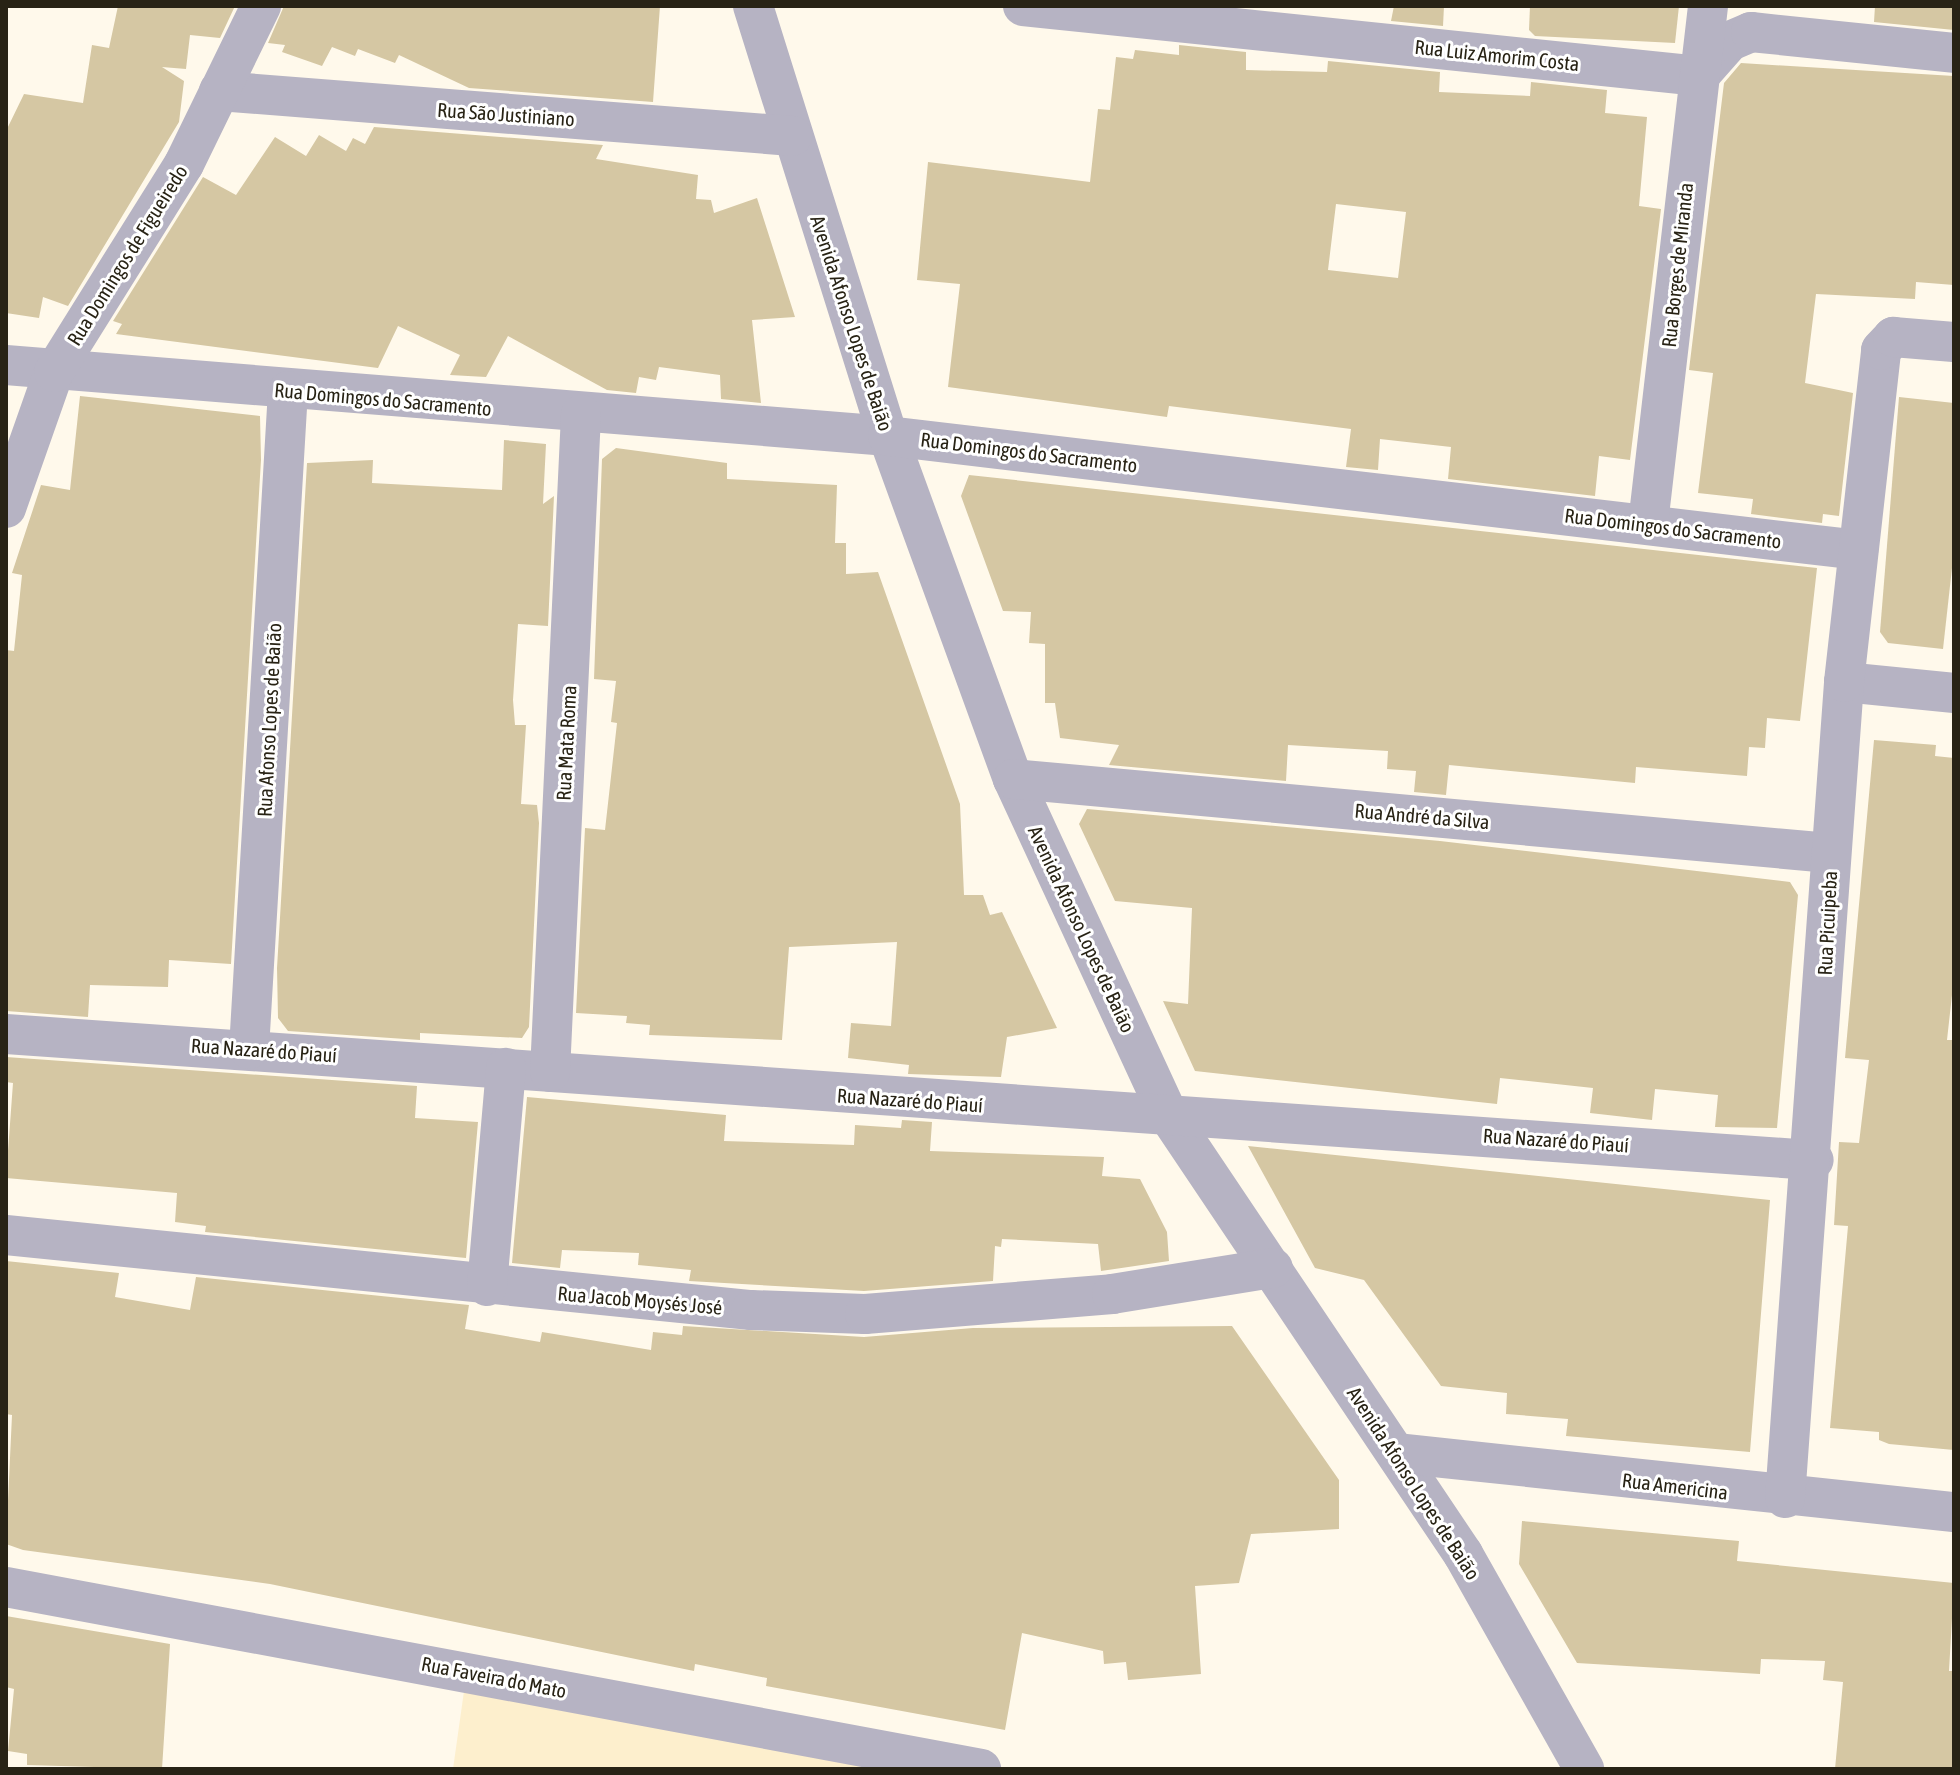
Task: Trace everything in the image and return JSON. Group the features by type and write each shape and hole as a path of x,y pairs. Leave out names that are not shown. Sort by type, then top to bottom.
{"street":[{"name":"Rua Domingos de Figueiredo","path":"6,508 54,372 184,164 261,6"},
{"name":"Avenida Afonso Lopes de Baião","path":"753,6 888,436 1013,779 1169,1116 1463,1554 1584,1769"},
{"name":"Rua Luiz Amorim Costa","path":"1023,6 1699,76"},
{"name":"Rua Borges de Miranda","path":"1648,524 1708,6"},
{"path":"1699,76 1730,41 1751,32 1954,53"},
{"name":"Rua São Justiniano","path":"219,91 792,136"},
{"name":"Rua Picuipeba","path":"1785,1498 1814,1160 1830,853 1844,682 1881,350 1893,337 1954,342"},
{"name":"Rua Domingos do Sacramento","path":"6,365 54,372 581,415 888,436 1858,550"},
{"name":"Rua Afonso Lopes de Baião","path":"249,1049 288,391"},
{"name":"Rua Mata Roma","path":"550,1072 581,415"},
{"path":"1844,682 1954,693"},
{"name":"Rua André da Silva","path":"1013,779 1830,853"},
{"name":"Rua Nazaré do Piauí","path":"6,1034 1814,1160"},
{"path":"487,1286 506,1068"},
{"name":"Rua Jacob Moysés José","path":"6,1235 487,1286 751,1310 865,1314 1112,1294 1273,1268"},
{"name":"Rua Americina","path":"1396,1453 1785,1498 1954,1512"},
{"name":"Rua Faveira do Mato","path":"6,1587 981,1769"}],"shaded area":[{"path":"466,1677 987,1769 453,1769"}],"building":[{"path":"118,6 235,6 220,38 190,35 186,69 162,67 184,81 179,122 68,306 43,297 39,318 6,313 6,131 24,94 83,103 92,45 109,48"},
{"path":"284,6 660,6 653,102 469,88 399,55 395,63 358,49 355,56 332,47 322,66 282,52 285,45 268,43"},
{"path":"1394,6 1444,6 1443,26 1391,21"},
{"path":"1530,6 1679,6 1675,43 1535,36 1529,30"},
{"path":"1875,6 1954,6 1954,30 1874,22"},
{"path":"1179,45 1246,52 1246,70 1327,72 1328,61 1440,72 1439,92 1530,96 1531,82 1607,90 1605,113 1647,117 1639,206 1661,209 1630,460 1599,456 1595,496 1448,479 1451,447 1380,439 1378,470 1346,467 1351,429 1169,406 1167,417 948,387 960,284 917,280 928,162 1090,182 1098,109 1110,110 1116,57 1133,59 1135,50 1179,55","holes":["1336,204 1406,212 1398,278 1328,270"]},
{"path":"1741,63 1954,76 1954,285 1916,282 1915,299 1816,294 1805,383 1853,393 1839,516 1823,514 1822,523 1751,514 1753,499 1698,493 1713,373 1689,370 1724,83"},
{"path":"374,127 603,145 596,159 698,175 696,199 711,200 714,213 757,198 795,317 752,320 761,403 721,399 720,375 659,367 656,380 639,377 636,393 607,390 508,336 486,377 450,375 460,355 398,326 378,368 116,334 122,324 113,321 203,177 236,195 275,137 306,156 319,135 346,151 353,138 365,144"},
{"path":"80,396 260,416 261,460 231,964 169,960 168,987 90,985 88,1017 6,1011 6,650 14,651 22,575 12,573 41,485 70,490"},
{"path":"1899,397 1954,403 1954,550 1943,649 1888,643 1880,632"},
{"path":"504,440 546,444 543,504 554,496 548,626 518,624 513,700 515,725 526,725 521,804 537,805 539,823 529,1027 522,1038 420,1033 420,1040 288,1031 278,1018 277,968 307,463 373,460 372,483 502,490"},
{"path":"616,448 727,463 727,479 837,485 835,543 846,543 846,574 878,572 960,804 964,895 983,895 990,915 1002,912 1057,1028 1007,1037 1001,1077 908,1074 909,1065 848,1058 851,1023 891,1026 897,942 789,947 782,1040 649,1035 650,1025 626,1023 627,1016 576,1013 585,828 605,830 617,723 611,722 616,681 594,679 602,459"},
{"path":"969,475 1817,568 1800,721 1767,718 1765,748 1749,747 1747,776 1636,767 1635,783 1449,765 1446,795 1414,792 1416,771 1387,769 1388,751 1288,745 1286,781 1109,765 1119,745 1060,738 1055,703 1045,703 1045,644 1029,643 1031,612 1003,611 961,496"},
{"path":"1874,740 1936,745 1935,756 1954,758 1954,977 1947,1040 1954,1040 1954,1450 1889,1444 1879,1440 1879,1432 1830,1428 1848,1226 1834,1225 1839,1142 1859,1143 1869,1060 1845,1058"},
{"path":"1087,809 1440,841 1790,882 1798,895 1777,1128 1715,1127 1718,1095 1655,1089 1652,1120 1590,1113 1593,1088 1500,1078 1497,1104 1195,1071 1163,1001 1188,1004 1192,908 1115,901 1079,824"},
{"path":"6,1057 417,1086 415,1118 478,1122 466,1258 205,1232 206,1226 175,1222 177,1193 6,1178 13,1083 6,1082"},
{"path":"527,1097 726,1115 724,1141 854,1145 855,1125 901,1128 902,1120 932,1122 930,1151 1104,1157 1102,1176 1140,1179 1167,1232 1169,1261 1101,1271 1098,1244 1002,1239 1001,1247 995,1246 993,1281 864,1291 689,1281 691,1270 638,1265 639,1253 562,1250 560,1268 512,1263"},
{"path":"1248,1146 1770,1200 1750,1452 1566,1436 1568,1419 1506,1414 1507,1393 1441,1386 1364,1280 1315,1268"},
{"path":"6,1261 119,1273 115,1297 190,1310 196,1277 469,1305 465,1329 540,1342 542,1332 651,1350 653,1332 682,1335 683,1326 864,1337 973,1328 1232,1326 1339,1480 1339,1529 1251,1534 1239,1583 1195,1586 1201,1674 1128,1680 1126,1662 1104,1664 1103,1651 1022,1633 1005,1730 766,1686 767,1678 695,1664 694,1671 270,1584 23,1550 6,1544 12,1415 6,1414"},
{"path":"1522,1521 1739,1541 1737,1561 1954,1583 1949,1671 1954,1671 1954,1769 1835,1769 1843,1682 1823,1680 1825,1661 1761,1659 1760,1674 1577,1663 1519,1564"},
{"path":"6,1616 170,1644 162,1769 27,1765 27,1754 8,1751 14,1689 6,1687"}]}
